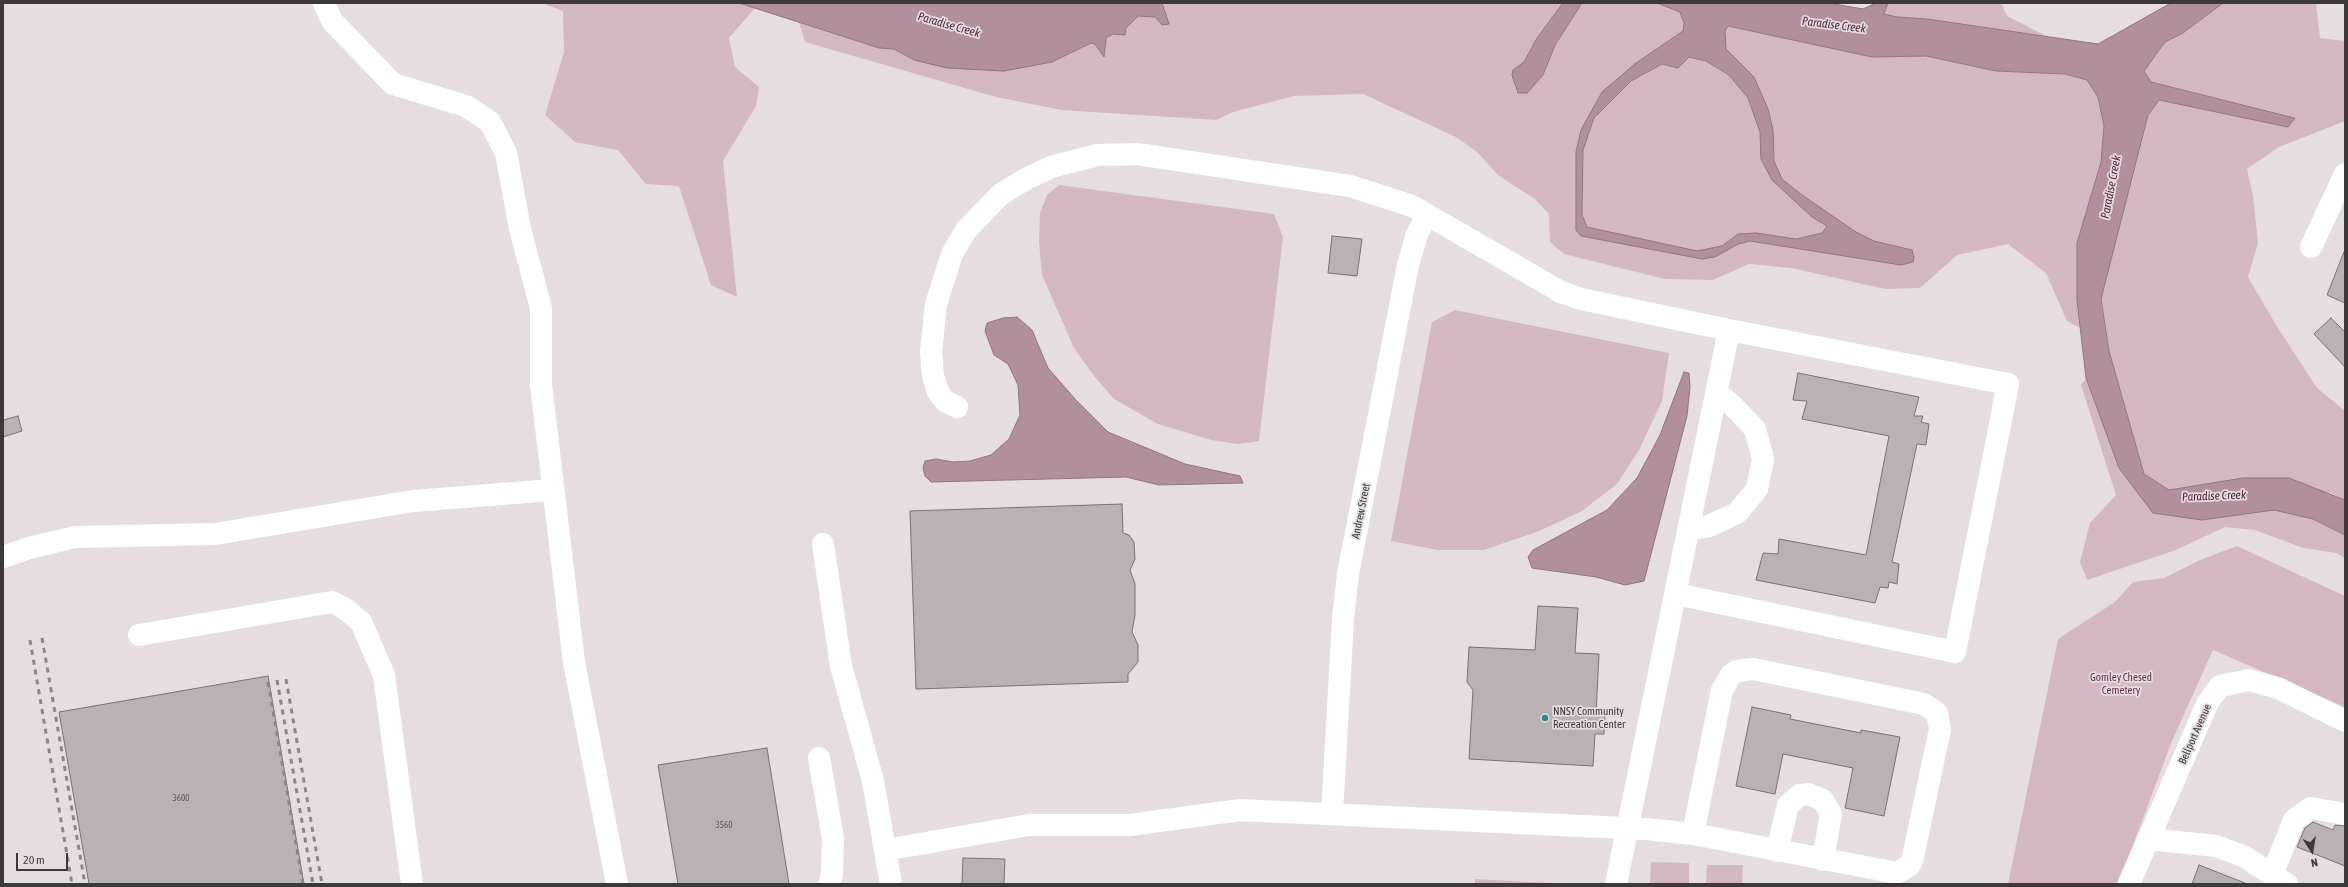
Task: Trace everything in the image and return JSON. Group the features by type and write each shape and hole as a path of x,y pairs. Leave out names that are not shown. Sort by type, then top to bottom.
{"street":[{"path":"324,3 332,21 393,84 466,106 490,122 506,153 520,229 541,308 541,385 574,662 617,884"},
{"path":"957,407 945,401 938,392 933,376 931,352 936,304 944,276 966,230 1001,194 1026,178 1051,167 1097,155 1137,154 1350,186 1394,199 1427,215 1561,292 1581,299 1729,330 2008,384 1955,652 1676,594"},
{"path":"2311,247 2345,174"},
{"name":"Andrew Street","path":"1332,813 1343,619 1348,574 1408,265 1417,234 1427,215"},
{"path":"1616,884 1729,330"},
{"path":"1689,530 1709,526 1737,513 1757,489 1762,466 1763,458 1755,429 1733,406 1717,393"},
{"path":"3,557 29,548 75,537 215,534 413,501 553,490"},
{"path":"823,544 841,666 873,781 891,884"},
{"path":"139,636 332,602 344,608 361,622 384,675 412,884"},
{"path":"885,850 1029,825 1130,825 1240,810 1332,813 1628,828 1693,834 1889,873 1897,873 1910,865 1940,729 1937,713 1931,707 1753,670 1737,671 1730,676 1722,690 1693,834"},
{"name":"Bellport Avenue","path":"2128,884 2208,702 2220,686 2249,680 2278,688 2345,721"},
{"path":"819,758 833,838 832,875 829,884"},
{"path":"1777,851 1788,805 1800,795 1808,794 1824,800 1831,814 1823,860"},
{"path":"2148,839 2216,846 2243,856 2280,880 2294,820 2311,808 2345,814"}],"green space":[{"path":"542,3 739,3 755,8 729,38 735,67 759,87 756,106 723,161 737,297 711,285 679,186 646,184 618,150 575,142 545,115 564,52 563,11"},
{"path":"1162,3 1563,3 1537,38 1524,62 1513,70 1543,75 1555,45 1582,3 1657,3 1680,11 1684,23 1683,31 1636,63 1581,130 1576,152 1576,230 1581,236 1702,259 1715,257 1738,244 1750,241 1901,265 1911,250 1874,241 1856,232 1802,195 1782,179 1774,161 1773,130 1754,77 1726,49 1725,31 1728,26 1872,57 1926,56 1996,71 2065,74 2087,80 2098,97 2104,126 2101,162 2077,243 2077,300 2080,328 2067,321 2046,273 2008,244 1957,255 1920,288 1885,289 1791,268 1749,264 1713,280 1665,279 1564,254 1550,242 1549,214 1535,199 1499,176 1477,152 1456,137 1363,94 1294,96 1233,112 1216,120 1061,110 996,97 805,42 799,23 879,48 894,49 914,60 1052,62 1091,43 1095,44 1104,57 1106,38 1126,28 1138,16 1155,17 1162,25 1169,24"},
{"path":"1888,3 2001,3 2007,16 2048,37 1927,19 1897,17 1884,14"},
{"path":"2223,3 2316,3 2320,38 2345,41 2345,121 2279,147 2247,169 2253,196 2258,243 2248,277 2276,325 2317,388 2345,411 2345,500 2331,493 2243,478 2169,490 2144,474 2109,351 2101,299 2148,115 2159,100 2288,127 2295,117 2151,82 2144,71 2165,42 2183,33"},
{"path":"1689,57 1706,61 1729,75 1748,98 1761,132 1761,159 1812,217 1827,226 1822,233 1796,239 1756,233 1738,234 1722,246 1697,251 1587,227 1582,215 1583,150 1594,118 1631,81 1662,64 1678,68"},
{"path":"1059,185 1274,214 1283,237 1259,441 1238,444 1211,440 1158,424 1114,399 1094,376 1074,348 1042,275 1039,242 1040,213 1047,195"},
{"path":"1455,310 1669,353 1662,401 1639,450 1617,484 1582,511 1539,531 1484,550 1437,550 1391,541 1432,322"},
{"path":"2086,378 2119,468 2202,520 2274,510 2313,519 2345,535 2345,558 2336,553 2303,548 2255,530 2225,527 2176,550 2087,580 2080,562 2090,523 2116,495 2081,385"},
{"name":"Gomley Chesed Cemetery","path":"2237,546 2345,596 2345,707 2213,650 2172,741 2133,845 2116,884 2008,884 2058,639 2115,602 2133,582 2164,578 2200,560"},
{"path":"1651,862 1689,863 1689,884 1650,884"},
{"path":"1707,865 1743,865 1742,884 1706,884"},
{"path":"1475,879 1549,883 1549,884 1475,884"}],"water":[{"name":"Paradise Creek","path":"739,3 1162,3 1169,24 1162,25 1155,17 1138,16 1126,28 1125,35 1113,34 1106,38 1104,57 1095,44 1091,43 1052,62 1004,71 947,68 914,60 894,49 879,48"},
{"path":"1563,3 1582,3 1555,45 1543,75 1527,93 1518,93 1512,75 1513,70 1524,62 1537,38"},
{"name":"Paradise Creek","path":"1657,3 1828,3 1863,9 1876,3 1888,3 1884,14 1897,17 1927,19 2098,44 2171,3 2223,3 2183,33 2165,42 2144,71 2151,82 2295,118 2288,127 2159,100 2148,115 2101,299 2109,351 2144,474 2169,490 2243,478 2289,478 2345,500 2345,535 2313,519 2274,510 2202,520 2153,513 2119,468 2086,378 2077,300 2077,243 2101,162 2104,126 2098,97 2087,80 2065,74 1996,71 1926,56 1872,57 1728,26 1725,31 1726,49 1754,77 1768,109 1773,130 1774,161 1782,179 1802,195 1856,232 1874,241 1912,250 1914,257 1913,262 1901,265 1750,241 1738,244 1715,257 1702,259 1581,236 1576,230 1576,152 1581,130 1602,92 1636,63 1683,31 1684,23 1680,12","holes":["1689,57 1706,61 1729,75 1748,98 1760,132 1761,159 1772,180 1812,217 1827,226 1822,233 1796,239 1756,233 1738,234 1722,246 1697,251 1587,227 1582,215 1583,150 1594,118 1631,81 1662,64 1678,68"]},
{"path":"1017,317 1032,330 1048,368 1075,399 1108,432 1185,464 1240,476 1243,483 1159,485 1126,477 931,482 925,476 923,468 925,461 936,459 953,462 970,461 991,455 1009,439 1020,415 1018,385 1008,364 994,355 985,331 987,323 1003,318"},
{"path":"1684,372 1689,373 1690,387 1687,416 1644,581 1625,585 1596,577 1532,568 1528,557 1533,550 1607,510 1637,478 1660,435"}],"building":[{"path":"1332,236 1362,239 1357,276 1328,273"},
{"path":"2345,252 2345,303 2327,295"},
{"path":"2331,318 2345,332 2345,367 2314,334"},
{"path":"1798,373 1919,397 1914,416 1923,416 1921,422 1929,424 1926,445 1917,444 1892,562 1899,564 1897,584 1889,582 1888,588 1880,587 1875,603 1756,580 1763,553 1778,554 1779,539 1866,555 1889,436 1802,419 1807,401 1793,400"},
{"path":"18,416 22,431 3,437 3,420"},
{"path":"1122,504 1123,533 1129,535 1134,542 1135,559 1130,570 1135,584 1135,615 1132,632 1138,645 1138,662 1128,674 1128,682 916,689 910,511"},
{"path":"1538,606 1578,608 1575,653 1599,654 1596,714 1605,714 1604,734 1595,734 1593,766 1469,759 1473,690 1467,682 1469,647 1535,650"},
{"path":"268,676 304,884 89,884 59,712"},
{"path":"1752,707 1791,715 1790,719 1861,733 1861,730 1900,737 1884,816 1845,808 1853,768 1783,754 1775,794 1736,786"},
{"path":"767,748 789,884 678,884 658,765"},
{"path":"2313,822 2333,830 2335,825 2345,826 2345,866 2297,847 2305,828"},
{"path":"963,858 1005,859 1004,884 962,884"},
{"path":"2199,865 2245,883 2245,884 2192,884"}],"railway":[{"path":"42,638 85,884"},
{"path":"30,640 72,884"},
{"path":"286,679 322,884"},
{"path":"277,680 313,884"},
{"path":"268,682 303,884"}],"place":[{"name":"NNSY Community Recreation Center","path":"1545,718"}]}
